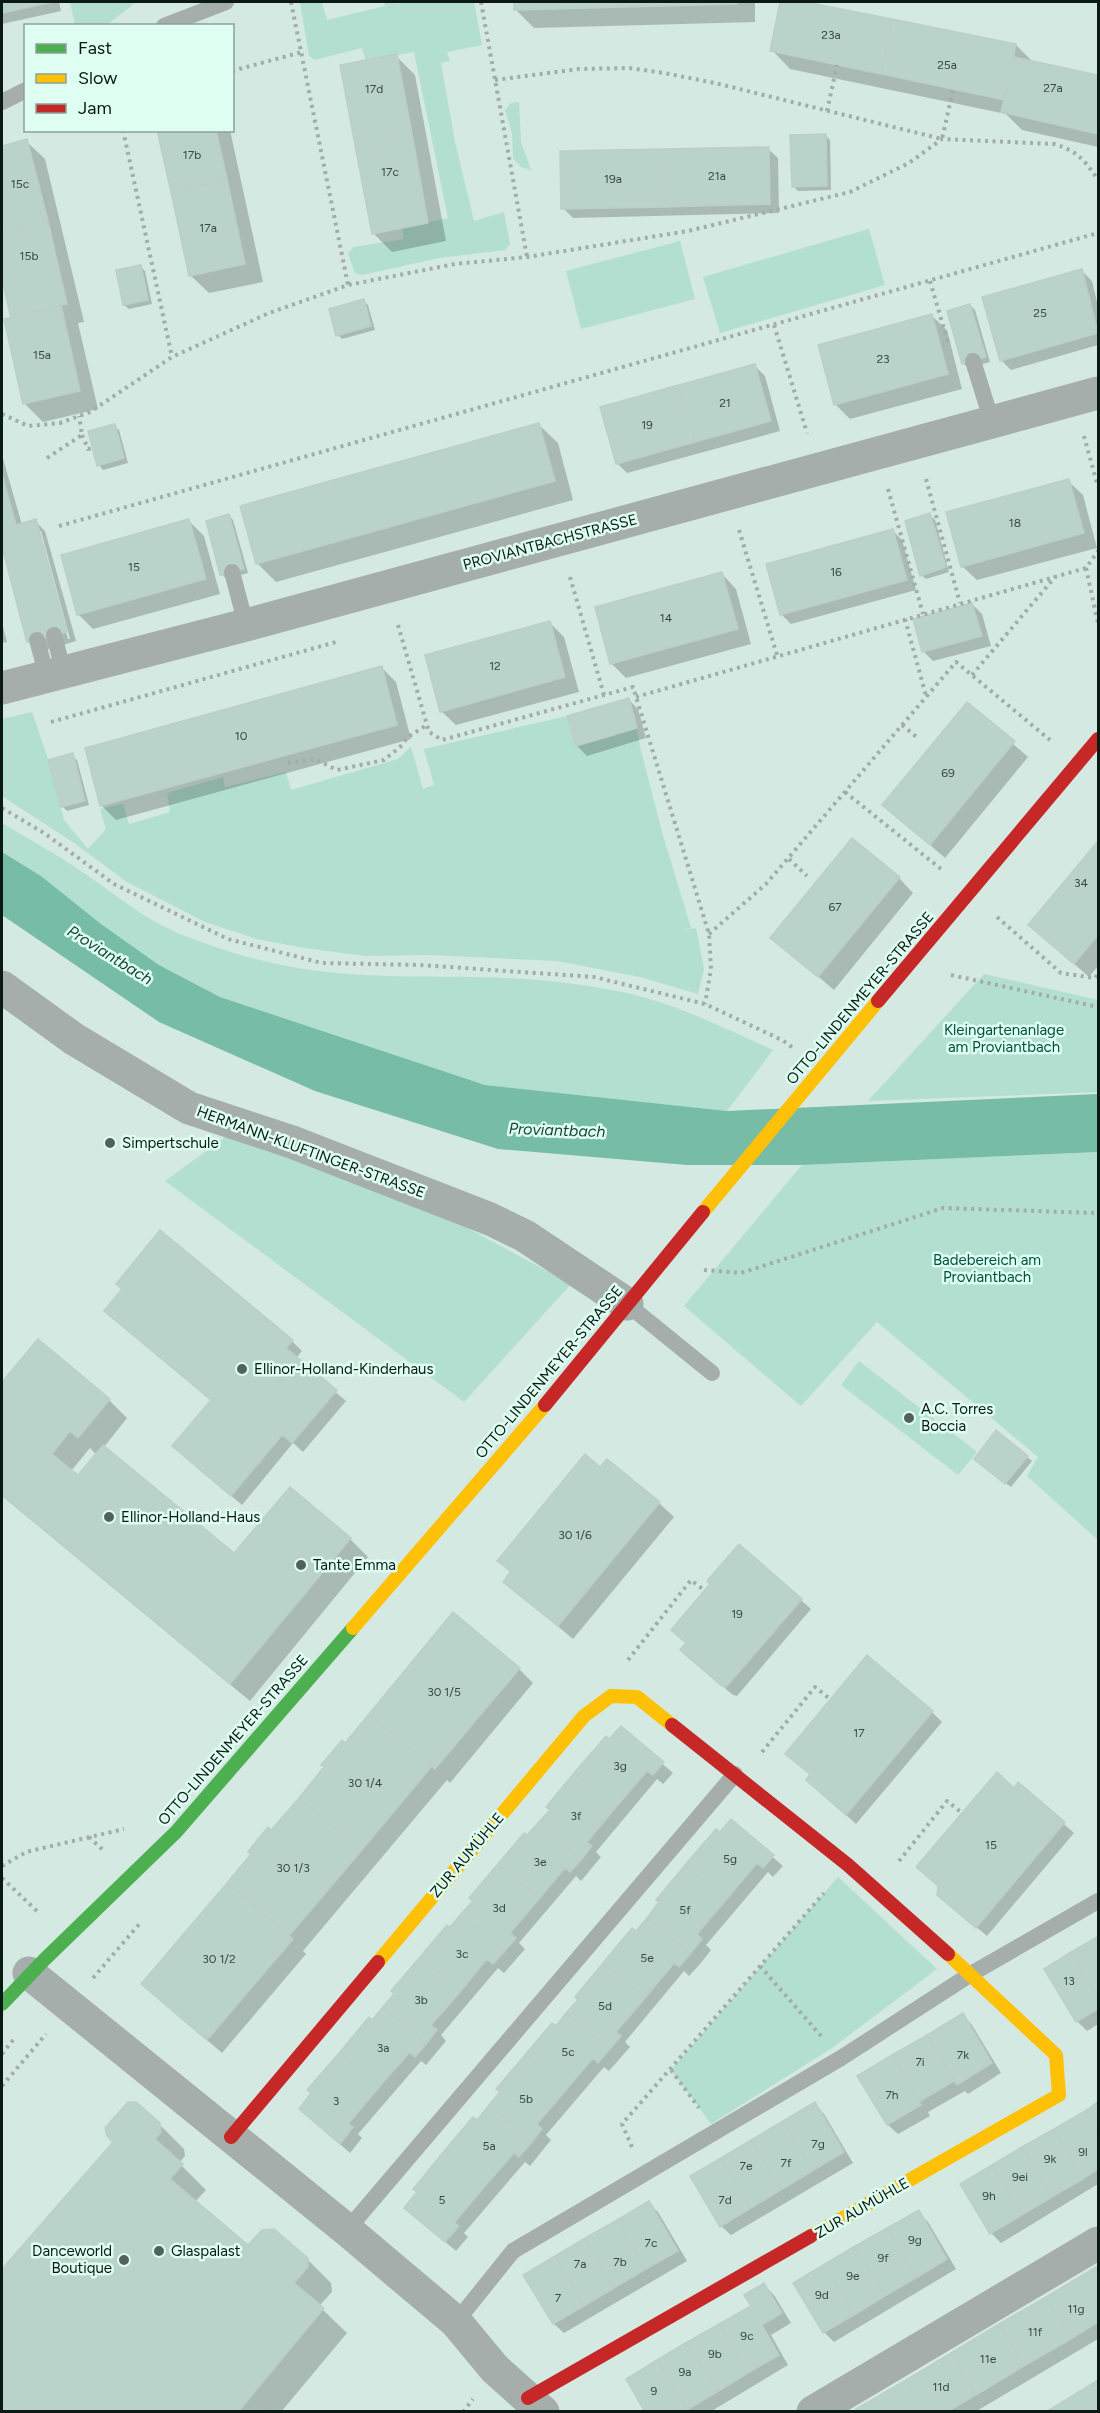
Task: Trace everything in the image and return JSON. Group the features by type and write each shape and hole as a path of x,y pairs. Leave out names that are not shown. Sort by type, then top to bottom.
{"street":[{"name":"PROVIANTBACHSTRASSE","path":"2,688 246,625 1098,393"},
{"name":"OTTO-LINDENMEYER-STRASSE","path":"2,2004 29,1973 131,1878 176,1832 528,1426 680,1239 1098,739"},
{"name":"HERMANN-KLUFTINGER-STRASSE","path":"2,987 74,1039 189,1108 292,1142 490,1219 525,1236 627,1304"},
{"name":"ZUR AUMÜHLE","path":"29,1973 231,2137 347,2230 456,2322 495,2369 536,2405 1059,2095 1056,2055 971,1974 848,1865 738,1776 637,1696 611,1696 584,1716 231,2137"},
{"path":"813,2412 1098,2243"}],"lane":[{"path":"169,24 226,2"},
{"path":"2,104 24,91"},
{"path":"2,104 24,100"},
{"path":"973,361 992,422"},
{"path":"232,572 246,625"},
{"path":"54,635 56,675"},
{"path":"37,640 56,675"},
{"path":"627,1304 712,1373"},
{"path":"347,2230 738,1776"},
{"path":"456,2322 513,2251 841,2058 971,1974 1098,1901"}],"path":[{"path":"291,2 348,285"},
{"path":"481,2 527,257"},
{"path":"234,70 302,52"},
{"path":"827,111 837,65"},
{"path":"495,80 579,69 629,68 715,83 942,139 1054,144 1072,149 1085,160 1096,177"},
{"path":"2,414 28,426 60,423 90,412 172,357 269,313 348,285 455,264 527,257 688,231 850,192 909,162 942,139 954,90"},
{"path":"123,132 172,357"},
{"path":"59,526 1098,232"},
{"path":"774,325 818,470"},
{"path":"79,416 82,435 88,449 92,448"},
{"path":"1083,434 1098,487"},
{"path":"47,458 82,435"},
{"path":"926,478 960,603"},
{"path":"888,489 923,614"},
{"path":"739,530 777,656"},
{"path":"636,697 1086,567 1098,551"},
{"path":"1086,567 1098,623"},
{"path":"972,675 1056,576"},
{"path":"570,577 604,695"},
{"path":"905,619 927,696"},
{"path":"398,625 429,732 442,740 633,687 709,934 711,969 705,1004"},
{"path":"709,934 766,884 789,859 956,662 1078,764"},
{"path":"288,763 315,759 337,770 384,760 400,747 408,736 427,725"},
{"path":"902,725 919,740"},
{"path":"845,792 970,893 1061,973 1095,978 1098,974"},
{"path":"2,808 44,833 114,884 228,939 322,963 420,964 594,977 705,1004 782,1040 822,1068"},
{"path":"789,859 807,876"},
{"path":"951,975 1098,1006"},
{"path":"659,1265 741,1273 943,1208 1098,1213"},
{"path":"611,1696 630,1655 691,1580 705,1591"},
{"path":"738,1776 815,1687 830,1699"},
{"path":"875,1889 947,1802 962,1813"},
{"path":"2,1866 26,1852 130,1827 176,1832"},
{"path":"644,2173 622,2124 848,1865"},
{"path":"2,1878 42,1916"},
{"path":"760,1966 841,2058"},
{"path":"671,2070 716,2131"},
{"path":"269,2412 275,2410"}],"green space":[{"path":"70,2 136,2 108,24 75,24"},
{"path":"300,2 322,2 327,20 385,6 384,2 395,2 396,4 474,2 482,45 447,52 450,61 441,63 455,142 474,221 504,212 510,244 505,250 439,258 362,275 355,273 348,253 354,247 404,239 402,228 448,218 414,52 366,61 362,48 315,60 309,56"},
{"path":"519,102 521,142 531,170 521,167 513,158 512,133 505,110 511,103"},
{"path":"869,229 885,285 720,333 703,277"},
{"path":"680,241 695,299 581,329 566,271"},
{"path":"32,712 48,759 64,820 88,849 106,829 100,809 123,804 129,824 170,812 167,793 223,777 225,787 286,772 291,790 398,759 411,747 423,789 434,785 424,749 567,716 576,746 637,728 662,832 691,928 678,931 696,928 704,969 698,994 640,977 557,961 428,955 365,956 257,939 205,922 127,882 74,843 2,796 2,719"},
{"path":"2,823 72,865 150,919 180,934 235,953 271,963 319,971 385,976 516,978 603,988 671,1006 773,1050 727,1111 485,1085 220,997 159,965 101,924 41,876 2,852"},
{"name":"Kleingartenanlage am Proviantbach","path":"984,974 1098,1000 1098,1092 868,1101"},
{"path":"231,1133 449,1218 571,1284 464,1402 165,1181"},
{"name":"Badebereich am Proviantbach","path":"1098,1152 1098,1540 1027,1476 1038,1457 877,1322 801,1406 684,1306 802,1165"},
{"name":"A.C. Torres Boccia","path":"859,1361 977,1452 958,1475 841,1385"},
{"path":"838,1877 937,1969 832,2048 711,2124 671,2070"}],"water":[{"name":"Proviantbach","path":"2,852 41,876 101,924 159,965 220,997 485,1085 727,1111 1098,1094 1098,1152 802,1165 687,1165 498,1149 315,1091 159,1022 2,915"}],"building":[{"path":"2,2 52,2 2,13"},
{"path":"514,2 737,2 737,4 514,10"},
{"path":"780,2 806,2 892,19 881,74 770,51"},
{"path":"892,19 1016,44 1005,100 881,74"},
{"path":"397,54 413,139 356,150 340,65"},
{"path":"1014,57 1098,75 1098,134 1001,112"},
{"path":"157,132 216,132 227,179 171,192"},
{"path":"826,134 827,186 792,187 790,135"},
{"path":"27,139 48,221 2,232 2,146"},
{"path":"413,139 428,223 372,234 356,150"},
{"path":"769,147 770,204 665,207 664,149"},
{"path":"664,149 665,207 561,209 560,151"},
{"path":"227,179 245,264 189,276 171,192"},
{"path":"48,221 67,304 11,318 2,279 2,232"},
{"path":"141,265 148,300 123,305 116,270"},
{"path":"1082,269 1098,333 1000,361 982,297"},
{"path":"364,299 371,326 336,336 329,309"},
{"path":"970,304 986,357 962,364 947,311"},
{"path":"61,305 80,391 23,404 4,319"},
{"path":"932,314 948,374 834,405 818,345"},
{"path":"755,364 771,421 695,442 679,385"},
{"path":"679,385 695,442 616,464 600,407"},
{"path":"539,423 555,481 256,564 240,506"},
{"path":"115,424 124,458 97,466 88,431"},
{"path":"2,474 16,525 36,519 67,632 27,642 2,547"},
{"path":"1069,479 1084,533 961,567 946,512"},
{"path":"930,513 946,567 920,576 905,521"},
{"path":"229,514 244,569 220,575 206,521"},
{"path":"189,519 206,579 77,615 61,555"},
{"path":"893,529 907,580 780,615 766,564"},
{"path":"722,572 738,629 610,664 595,607"},
{"path":"972,603 982,636 922,652 913,619"},
{"path":"550,621 565,677 440,712 425,655"},
{"path":"382,666 397,725 100,806 85,748"},
{"path":"629,698 637,728 576,746 567,716"},
{"path":"967,702 1015,741 930,845 882,805"},
{"path":"73,753 85,801 61,807 48,760"},
{"path":"852,838 900,877 818,977 770,938"},
{"path":"1098,841 1098,935 1074,964 1028,925"},
{"name":"Ellinor-Holland-Kinderhaus","path":"160,1230 293,1340 286,1348 337,1390 292,1443 282,1435 231,1496 172,1446 211,1400 104,1311 122,1289 116,1284"},
{"name":"Ellinor-Holland-Haus","path":"38,1339 110,1399 78,1438 70,1431 52,1454 78,1475 103,1445 234,1553 290,1487 351,1538 230,1684 2,1495 2,1382"},
{"path":"996,1430 1028,1456 1005,1484 974,1459"},
{"path":"585,1454 600,1467 607,1459 660,1502 558,1626 503,1582 511,1571 497,1561"},
{"path":"739,1544 802,1599 726,1687 680,1650 686,1643 671,1630 710,1584 707,1581"},
{"path":"453,1612 520,1668 435,1769 369,1714"},
{"path":"867,1655 933,1711 846,1815 806,1780 810,1774 785,1754"},
{"path":"369,1714 432,1766 361,1851 299,1798 324,1767 321,1765 342,1740 345,1743"},
{"path":"621,1726 664,1762 653,1775 647,1771 616,1807 574,1773 606,1736 609,1739"},
{"path":"997,1772 1014,1788 1018,1782 1065,1822 976,1928 937,1895 938,1886 916,1867"},
{"path":"574,1773 616,1807 587,1842 592,1846 582,1859 538,1823 550,1810 546,1807"},
{"path":"299,1798 361,1851 289,1936 227,1883 251,1854 248,1852 268,1827 271,1830"},
{"path":"731,1819 774,1855 763,1868 757,1863 726,1900 685,1865 716,1829 720,1832"},
{"path":"538,1823 582,1859 570,1872 565,1868 539,1899 498,1864 524,1833 527,1835"},
{"path":"498,1864 539,1899 510,1933 516,1938 505,1951 461,1914 473,1901 469,1898"},
{"path":"685,1865 726,1900 697,1934 702,1939 690,1954 647,1918 659,1902 656,1900"},
{"path":"227,1883 293,1939 207,2040 141,1984"},
{"path":"461,1914 505,1951 493,1964 487,1959 461,1991 420,1957 447,1925 450,1927"},
{"path":"647,1918 690,1954 679,1967 674,1963 645,1998 603,1963 632,1928 636,1931"},
{"path":"1097,1937 1098,1939 1098,1999 1071,1952"},
{"path":"1071,1952 1098,1999 1098,2009 1076,2022 1044,1969"},
{"path":"420,1957 461,1991 431,2025 437,2030 426,2044 383,2007 394,1994 391,1991"},
{"path":"603,1963 645,1998 616,2032 621,2036 610,2049 566,2013 578,2000 575,1997"},
{"path":"383,2007 426,2044 415,2057 410,2052 380,2086 340,2052 369,2017 372,2020"},
{"path":"566,2013 610,2049 598,2063 593,2058 566,2090 525,2055 552,2023 556,2026"},
{"path":"963,2013 992,2063 957,2085 927,2035"},
{"path":"927,2035 954,2081 919,2102 892,2055"},
{"path":"340,2052 380,2086 348,2124 353,2127 340,2144 299,2109 311,2093 307,2090"},
{"path":"525,2055 566,2090 537,2124 542,2129 532,2142 489,2105 500,2092 496,2089"},
{"path":"892,2055 921,2105 887,2125 857,2076"},
{"name":"Glaspalast","path":"128,2102 136,2102 160,2123 161,2132 155,2139 183,2164 170,2179 248,2245 262,2230 274,2229 308,2258 308,2267 294,2283 324,2308 238,2412 2,2412 2,2269 113,2142 107,2136 105,2128"},
{"path":"815,2102 844,2152 812,2171 783,2121"},
{"path":"1098,2102 1098,2135 1085,2111"},
{"path":"489,2105 532,2142 519,2157 514,2153 486,2185 445,2150 473,2117 477,2120"},
{"path":"489,2105 532,2142 519,2157 514,2153 486,2185 445,2150 473,2117 477,2120"},
{"path":"1085,2111 1098,2135 1098,2169 1083,2179 1054,2129"},
{"path":"783,2121 812,2171 781,2190 751,2140"},
{"path":"1054,2129 1083,2179 1052,2197 1022,2147"},
{"path":"751,2140 781,2190 751,2208 721,2158"},
{"path":"1022,2147 1052,2197 1022,2215 992,2165"},
{"path":"445,2150 486,2185 454,2223 459,2226 445,2242 404,2208 417,2192 413,2189"},
{"path":"721,2158 751,2208 720,2227 690,2176"},
{"path":"992,2165 1022,2215 990,2234 960,2184"},
{"path":"649,2201 678,2251 646,2269 617,2220"},
{"path":"919,2210 947,2259 916,2278 887,2228"},
{"path":"617,2220 646,2269 614,2288 585,2238"},
{"path":"887,2228 916,2278 885,2296 855,2246"},
{"path":"585,2238 614,2288 584,2306 555,2256"},
{"path":"855,2246 885,2296 854,2315 825,2264"},
{"path":"555,2256 584,2306 553,2324 523,2275"},
{"path":"825,2264 854,2315 823,2333 793,2283"},
{"path":"1096,2267 1098,2271 1098,2322 1071,2339 1046,2297"},
{"path":"764,2283 782,2313 762,2325 779,2355 748,2373 719,2324 751,2306 744,2295"},
{"path":"1046,2297 1071,2339 1024,2366 999,2324"},
{"path":"719,2324 748,2373 717,2392 687,2342"},
{"path":"999,2324 1024,2366 976,2395 951,2353"},
{"path":"687,2342 717,2392 687,2410 657,2360"},
{"path":"951,2353 976,2395 947,2412 924,2412 906,2380"},
{"path":"657,2360 687,2410 684,2412 645,2412 626,2379"},
{"path":"906,2380 924,2412 857,2412 856,2409"},
{"path":"1098,2380 1098,2410 1096,2412 1046,2412"}],"traffic: fast":[{"path":"2,2004 176,1832 353,1628"}],"traffic: slow":[{"path":"703,1212 878,1001"},
{"path":"353,1628 545,1405"},
{"path":"378,1962 584,1716 611,1696 637,1697 672,1725"},
{"path":"811,2236 1059,2095 1056,2055 948,1954"}],"traffic: jam":[{"path":"878,1001 1098,739"},
{"path":"545,1405 703,1212"},
{"path":"672,1725 848,1865 948,1954"},
{"path":"231,2137 378,1962"},
{"path":"528,2398 811,2236"}],"place":[{"name":"Simpertschule","path":"110,1143"},
{"name":"Ellinor-Holland-Kinderhaus","path":"242,1369"},
{"name":"A.C. Torres Boccia","path":"909,1418"},
{"name":"Ellinor-Holland-Haus","path":"109,1517"},
{"name":"Tante Emma","path":"301,1565"},
{"name":"Glaspalast","path":"159,2251"},
{"name":"Danceworld Boutique","path":"124,2260"}]}
